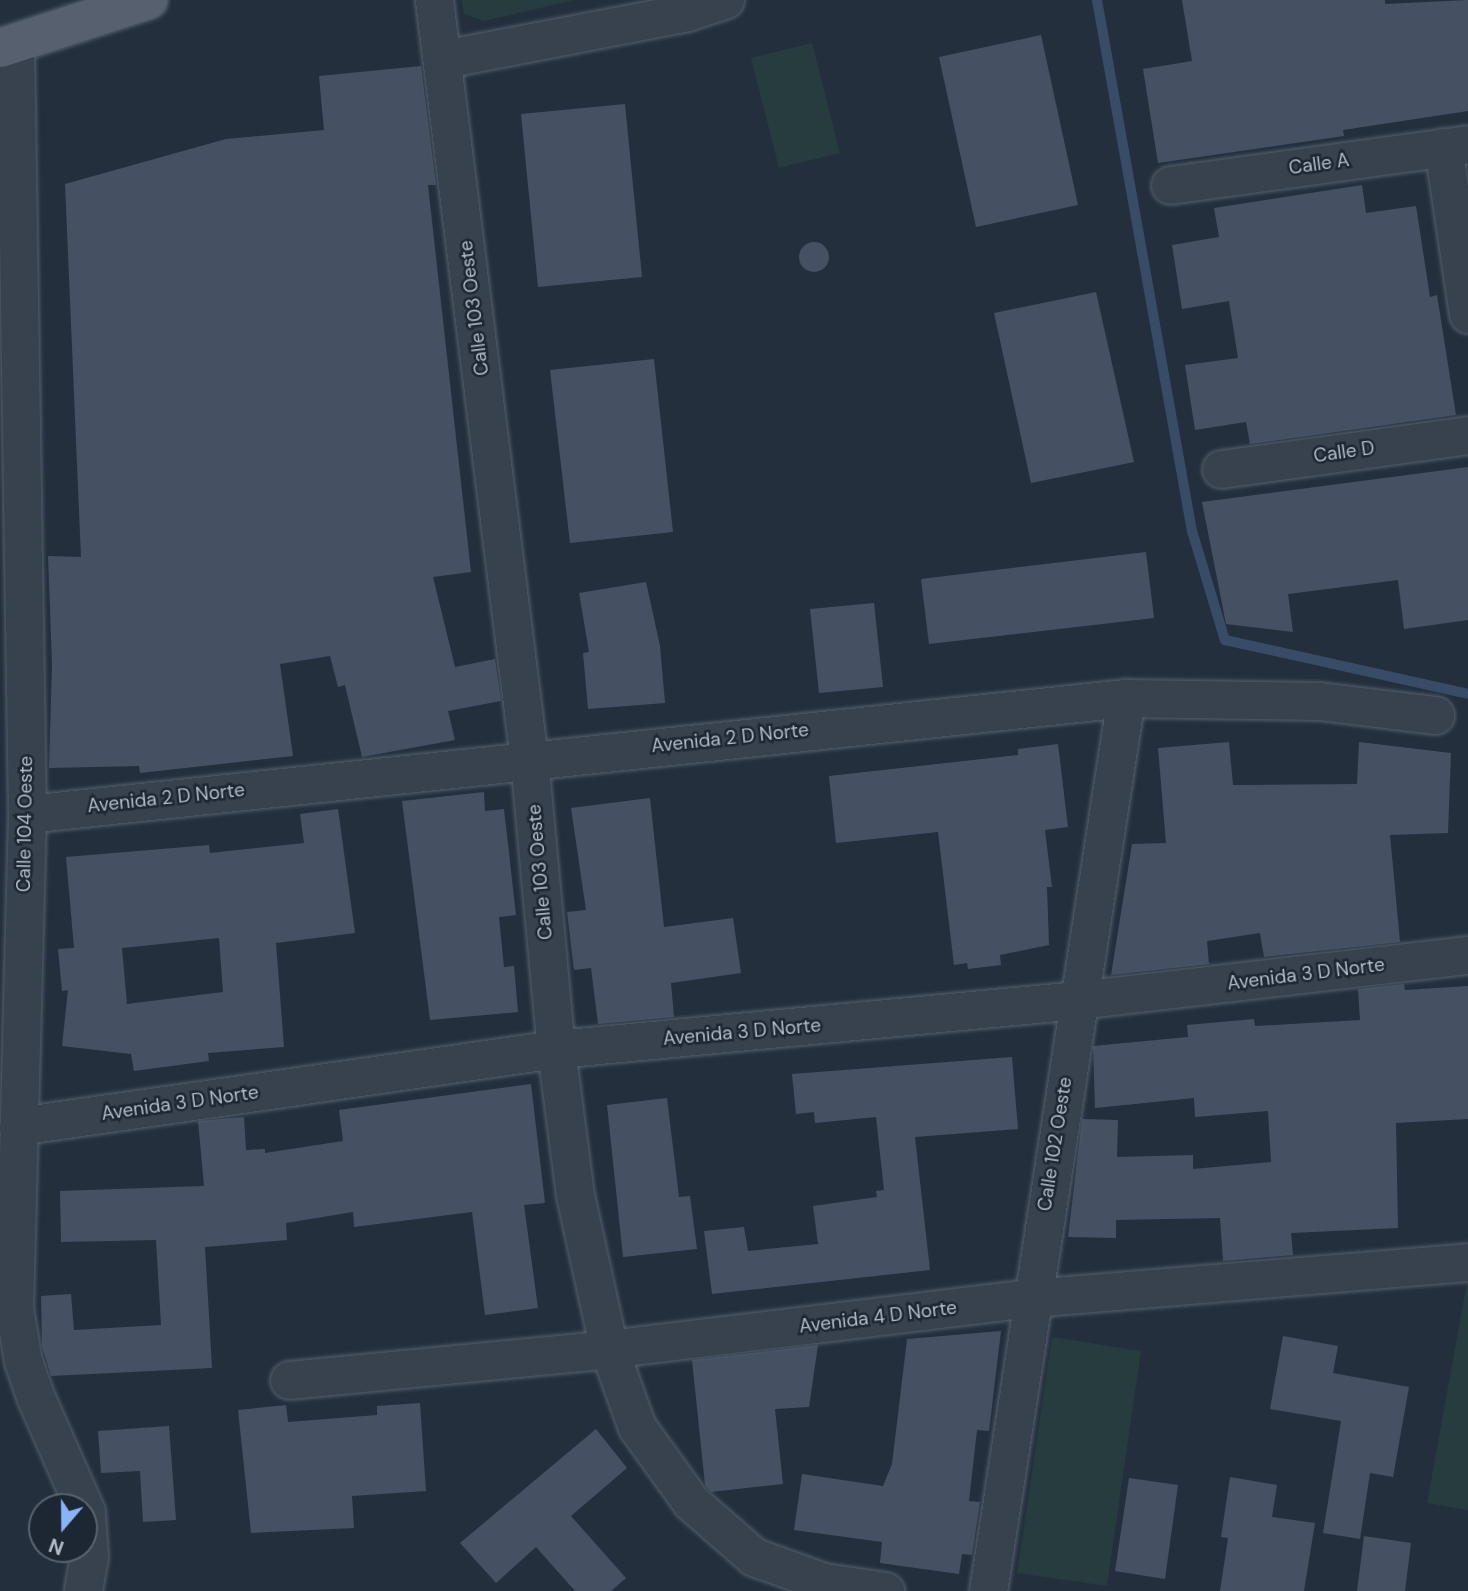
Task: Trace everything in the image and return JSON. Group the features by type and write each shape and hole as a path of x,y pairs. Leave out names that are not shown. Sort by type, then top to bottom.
{"main road":[{"path":"7,45 148,0"}],"street":[{"name":"Calle 103 Oeste","path":"434,0 444,59 530,759 556,1049 575,1195 608,1349 637,1427 691,1502 733,1539 754,1557 824,1582 885,1591"},
{"path":"444,59 687,12 725,0"},
{"name":"Calle 104 Oeste","path":"7,45 27,814 14,1308 23,1361 36,1398 86,1512 89,1556 83,1591"},
{"path":"1456,145 1468,314"},
{"name":"Calle A","path":"1170,184 1456,145"},
{"name":"Calle D","path":"1221,469 1468,435"},
{"name":"Avenida 2 D Norte","path":"27,814 1126,698 1319,701 1435,715"},
{"name":"Calle 102 Oeste","path":"988,1591 1031,1298 1126,698"},
{"name":"Avenida 3 D Norte","path":"18,1126 556,1049 1078,1000 1468,956"},
{"name":"Avenida 4 D Norte","path":"289,1380 608,1349 1031,1298 1468,1262"}],"green space":[{"path":"461,0 575,0 484,21 464,14"},
{"path":"812,43 840,153 779,168 751,58"},
{"path":"1468,1282 1468,1510 1427,1503"},
{"path":"1052,1337 1141,1351 1107,1586 1017,1573"}],"building":[{"path":"1182,0 1385,0 1385,4 1468,0 1468,111 1343,130 1344,136 1158,163 1143,69 1192,61"},
{"path":"1041,35 1078,205 976,227 939,57"},
{"path":"421,66 436,185 428,185 471,572 433,577 455,667 495,659 501,701 448,711 455,740 362,757 345,685 338,687 330,656 280,664 293,756 140,773 139,766 49,768 52,665 48,556 81,557 65,184 226,139 324,130 319,76"},
{"path":"625,104 642,277 538,287 521,114"},
{"path":"1362,185 1366,213 1416,206 1430,297 1437,295 1456,415 1250,444 1246,422 1195,430 1185,365 1238,358 1229,301 1182,309 1172,245 1219,237 1214,208"},
{"path":"814,242 820,243 828,251 828,263 820,271 814,272 808,271 800,263 799,257 800,251 808,243"},
{"path":"1096,292 1134,462 1031,483 994,313"},
{"path":"654,359 673,532 570,543 550,370"},
{"path":"1468,467 1468,620 1404,629 1398,580 1288,594 1293,632 1226,624 1202,502"},
{"path":"1146,552 1154,618 929,644 921,579"},
{"path":"646,582 660,646 665,703 588,709 583,653 589,652 579,593"},
{"path":"874,603 883,687 819,693 810,609"},
{"path":"1229,742 1233,785 1357,784 1359,742 1451,753 1448,833 1390,835 1400,942 1264,957 1260,933 1207,941 1209,964 1111,975 1132,844 1166,843 1158,748"},
{"path":"1058,744 1068,827 1045,830 1052,887 1047,887 1049,945 1000,955 1001,965 968,969 967,963 954,965 938,832 836,843 829,776 1018,755 1018,749"},
{"path":"484,792 485,811 504,809 516,915 499,917 504,967 514,966 518,1012 430,1020 402,801"},
{"path":"650,798 664,927 733,918 741,973 671,983 674,1017 598,1024 591,968 574,970 567,912 586,910 571,808"},
{"path":"338,809 355,933 276,943 284,1047 208,1053 209,1061 134,1071 131,1054 62,1046 68,990 62,991 58,949 74,948 66,857 209,845 210,853 304,843 300,814","holes":["219,938 223,992 127,1004 122,948"]},
{"path":"1404,984 1405,990 1468,986 1468,1119 1396,1123 1398,1228 1291,1233 1293,1255 1223,1261 1220,1218 1116,1220 1116,1238 1068,1237 1082,1119 1118,1120 1117,1157 1193,1155 1193,1169 1271,1162 1268,1111 1195,1117 1194,1098 1095,1108 1093,1046 1188,1037 1187,1025 1254,1019 1255,1026 1360,1020 1358,989"},
{"path":"1012,1057 1018,1129 915,1137 930,1270 712,1294 704,1231 744,1227 748,1251 818,1244 813,1206 877,1197 876,1191 884,1190 876,1117 815,1123 814,1112 796,1114 792,1074"},
{"path":"531,1084 545,1203 524,1205 538,1308 485,1315 472,1212 354,1227 353,1212 286,1223 287,1240 205,1247 212,1368 51,1376 42,1346 41,1296 71,1294 74,1330 161,1325 156,1240 61,1242 60,1191 204,1186 198,1121 244,1117 246,1150 265,1149 265,1153 343,1141 339,1110"},
{"path":"667,1098 679,1197 690,1196 697,1249 623,1257 607,1105"},
{"path":"1001,1331 989,1431 977,1430 969,1501 980,1502 972,1555 962,1554 959,1574 880,1563 882,1542 794,1530 802,1474 883,1486 892,1464 907,1339"},
{"path":"1283,1336 1338,1346 1333,1373 1409,1387 1393,1477 1370,1473 1360,1539 1323,1533 1341,1421 1270,1409"},
{"path":"818,1345 809,1407 775,1409 783,1484 711,1492 705,1485 692,1360"},
{"path":"420,1403 426,1491 352,1496 354,1528 251,1533 238,1410 286,1405 288,1422 377,1415 377,1406"},
{"path":"169,1426 176,1520 143,1522 140,1471 101,1473 98,1431"},
{"path":"596,1429 627,1468 571,1516 626,1578 611,1591 575,1591 536,1547 496,1583 460,1543"},
{"path":"1230,1477 1277,1485 1272,1517 1315,1523 1304,1591 1220,1591 1228,1538 1221,1537"},
{"path":"1129,1478 1178,1485 1165,1579 1115,1571"},
{"path":"1364,1536 1411,1543 1405,1591 1357,1591"}],"waterway":[{"path":"1097,0 1192,531 1225,640 1468,694"}]}
